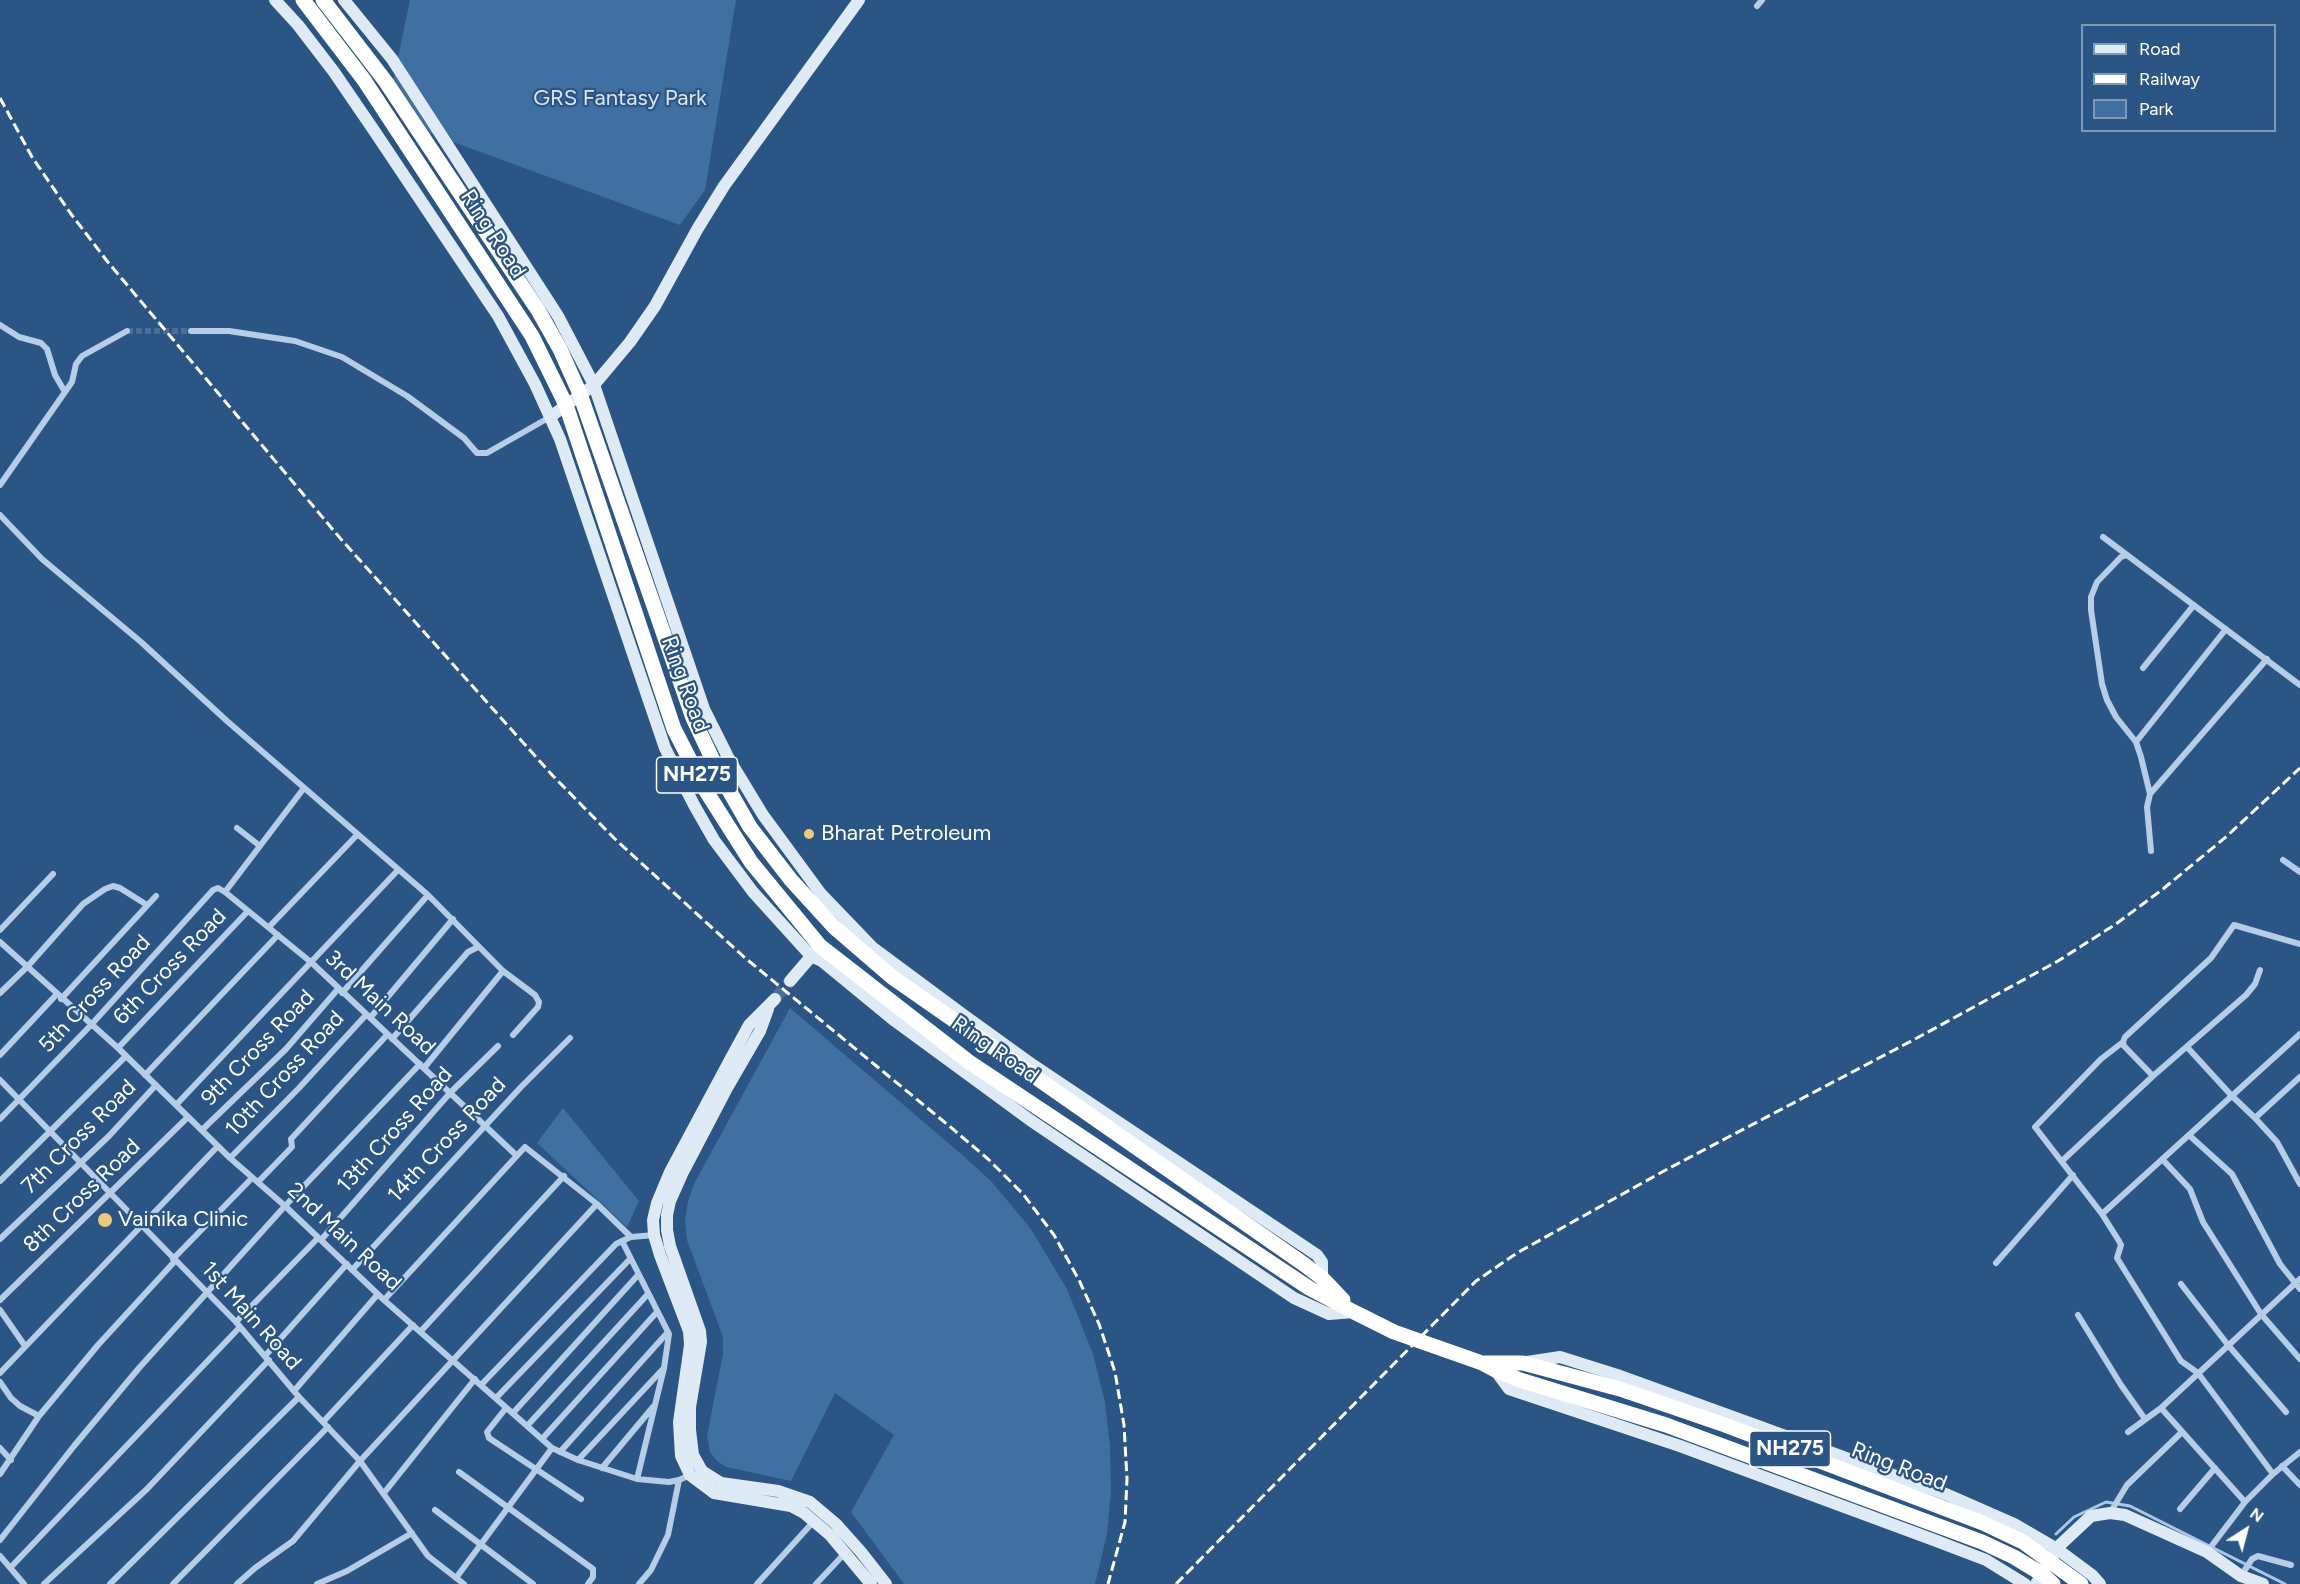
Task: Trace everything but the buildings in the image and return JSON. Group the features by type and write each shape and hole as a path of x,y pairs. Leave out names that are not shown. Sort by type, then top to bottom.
{"highway":[{"name":"Ring Road","path":"303,0 364,80 532,336 566,405 674,729 706,791 751,862 816,951 969,1062 1309,1288 1354,1312 1394,1332 1489,1367 1666,1425 1982,1542 2014,1557 2044,1581"},
{"name":"Ring Road","path":"323,0 386,82 538,310 560,349 580,394 693,718 718,771 750,827 791,880 834,927 892,977 1322,1278 1343,1300 1370,1319"},
{"name":"Ring Road","path":"1489,1367 1522,1363 1620,1389 1725,1425 1983,1523 2053,1554 2081,1584"}],"street":[{"path":"274,0 298,25 334,72 498,316 535,384 560,439 665,748 714,840 753,892 816,951 790,981"},
{"path":"344,0 398,67 558,316 594,385 704,709 729,759 764,815 820,894 872,947 965,1016 1033,1065 1317,1255 1322,1262 1322,1278"},
{"path":"191,331 229,331 285,340 325,350 342,357 407,396 464,438 477,453 486,453 550,417 594,385 605,374 655,306 724,186 859,0"},
{"path":"0,325 19,337 41,343 47,349 55,375 65,392"},
{"path":"0,485 72,382 76,364 82,356 127,331"},
{"path":"0,515 42,558 141,642 357,835 428,895 503,971 536,995 539,1002 538,1007 513,1035"},
{"path":"2103,537 2300,685"},
{"path":"2127,555 2121,557 2093,589 2091,610 2096,649 2107,700 2116,717 2136,742 2150,794"},
{"path":"2143,668 2194,605"},
{"path":"2136,742 2226,629"},
{"path":"2151,851 2147,807 2150,794 2267,659"},
{"path":"225,892 304,788"},
{"path":"237,828 260,846"},
{"path":"269,927 357,835"},
{"path":"2283,860 2300,872"},
{"path":"176,1105 398,870"},
{"path":"0,930 53,874"},
{"path":"0,993 28,966 83,904 113,886 120,888 147,906"},
{"name":"5th Cross Road","path":"0,1119 91,1025 213,890 218,888 225,892"},
{"name":"3rd Main Road","path":"225,892 312,963 516,1155"},
{"name":"9th Cross Road","path":"202,1130 286,1049 378,952 428,895"},
{"path":"0,1054 59,997 156,896"},
{"name":"6th Cross Road","path":"118,1048 248,911"},
{"name":"10th Cross Road","path":"230,1158 368,1016 453,919"},
{"path":"2273,1474 2198,1373 2181,1361 2117,1258 2121,1245 2102,1214 2036,1130 2036,1124 2101,1059 2123,1042 2125,1037 2211,958 2234,925 2300,944"},
{"name":"7th Cross Road","path":"145,1075 278,935"},
{"name":"2nd Main Road","path":"0,942 118,1048 230,1158 285,1206 384,1300 552,1448 578,1460 637,1479 654,1482 690,1474"},
{"path":"0,1474 39,1416 98,1345 174,1260 292,1147 291,1139 317,1110 390,1037 468,952 478,947"},
{"path":"2062,1161 2153,1076 2246,995 2255,984 2260,970"},
{"path":"0,1540 74,1446 206,1292 285,1206 422,1066 503,971"},
{"path":"639,1584 651,1570 668,1535 690,1474 693,1455 690,1407 701,1342 700,1331 670,1246 667,1230 670,1201 727,1088 760,1031 772,1002 749,1025 670,1172 657,1203 653,1220 654,1235 689,1331 690,1345 679,1422 681,1456 690,1474 714,1492 791,1506 814,1521 846,1552 871,1584"},
{"path":"2102,1214 2300,1034"},
{"name":"14th Cross Road","path":"44,1584 147,1489 350,1267 570,1038"},
{"path":"2123,1042 2124,1046 2153,1076"},
{"name":"13th Cross Road","path":"11,1567 320,1239 450,1093 498,1046"},
{"path":"2187,1047 2277,1142 2300,1184"},
{"name":"6th Cross Road","path":"0,1181 126,1056"},
{"path":"2256,1118 2300,1077"},
{"name":"1st Main Road","path":"0,1080 238,1324 296,1394 360,1461 428,1556 464,1584"},
{"name":"7th Cross Road","path":"0,1239 109,1136 156,1085"},
{"name":"8th Cross Road","path":"0,1300 188,1117"},
{"path":"2128,1432 2161,1408 2261,1314 2298,1284 2280,1264 2232,1174 2190,1136"},
{"path":"0,1373 218,1146"},
{"path":"384,1300 525,1147 597,1204 631,1237"},
{"path":"2163,1160 2190,1189 2203,1222 2261,1314 2300,1359"},
{"path":"1996,1263 2073,1175"},
{"path":"421,1331 564,1176"},
{"path":"237,1584 293,1541 360,1461 597,1204"},
{"path":"482,1385 616,1245 631,1237 654,1235"},
{"path":"622,1241 668,1332 664,1368 637,1479"},
{"path":"496,1398 630,1259"},
{"path":"513,1413 638,1275"},
{"path":"2181,1284 2228,1345 2286,1412"},
{"path":"110,1584 296,1394 378,1294"},
{"path":"527,1426 648,1294"},
{"path":"0,1310 25,1346"},
{"path":"542,1439 657,1312"},
{"path":"2078,1315 2145,1419"},
{"path":"173,1584 325,1424 413,1325"},
{"path":"560,1452 668,1332"},
{"path":"1489,1367 1509,1389 1680,1446 1934,1540 1986,1560 2025,1584"},
{"path":"578,1460 664,1368"},
{"path":"384,1493 475,1379"},
{"path":"0,1382 15,1402 39,1416"},
{"path":"602,1468 655,1405"},
{"path":"506,1408 487,1435 489,1438 581,1498"},
{"path":"2161,1408 2245,1502"},
{"path":"2112,1510 2127,1485 2182,1432"},
{"path":"0,1448 11,1460"},
{"path":"456,1578 552,1448"},
{"path":"2208,1550 2245,1502 2273,1474 2300,1452"},
{"path":"2282,1466 2300,1485"},
{"path":"2180,1509 2215,1468"},
{"path":"459,1472 593,1569 593,1577 588,1584"},
{"path":"690,1474 722,1483 778,1491 810,1502 836,1524 886,1584"},
{"path":"435,1510 533,1584"},
{"path":"2044,1581 2053,1554 2091,1516 2112,1510 2208,1550 2263,1584"},
{"path":"758,1584 814,1521"},
{"path":"317,1584 347,1571 412,1533"},
{"path":"816,1584 846,1552"},
{"path":"2053,1554 2092,1575 2100,1584"},
{"path":"0,1556 24,1584"},
{"path":"2244,1572 2252,1559 2261,1556 2291,1565"}],"green space":[{"name":"GRS Fantasy Park","path":"410,0 736,0 705,190 680,225 423,131 392,86"},
{"path":"790,1008 991,1181 1031,1229 1067,1289 1093,1354 1105,1402 1110,1447 1111,1491 1107,1534 1095,1584 904,1584 851,1512 894,1435 835,1393 791,1481 726,1467 710,1452 707,1436 723,1354 723,1337 687,1240 685,1221 688,1201 695,1182"},
{"path":"563,1108 639,1201 627,1227 537,1143"}],"waterway":[{"path":"2056,1534 2074,1517 2106,1502 2130,1506 2285,1584"}],"tunnel":[{"path":"127,331 191,331"},
{"path":"775,999 790,981"}],"railway":[{"path":"0,98 32,157 107,261 340,538 553,776 615,839 744,957 988,1159 1023,1194 1054,1235 1079,1280 1099,1324 1115,1372 1124,1425 1127,1479 1125,1522 1108,1584"},
{"path":"1176,1584 1476,1281 1517,1253 1662,1172 2058,961 2116,924 2163,889 2227,836 2300,768"}],"place":[{"name":"Bharat Petroleum","path":"809,834"},
{"name":"Vainika Clinic","path":"105,1220"}]}
